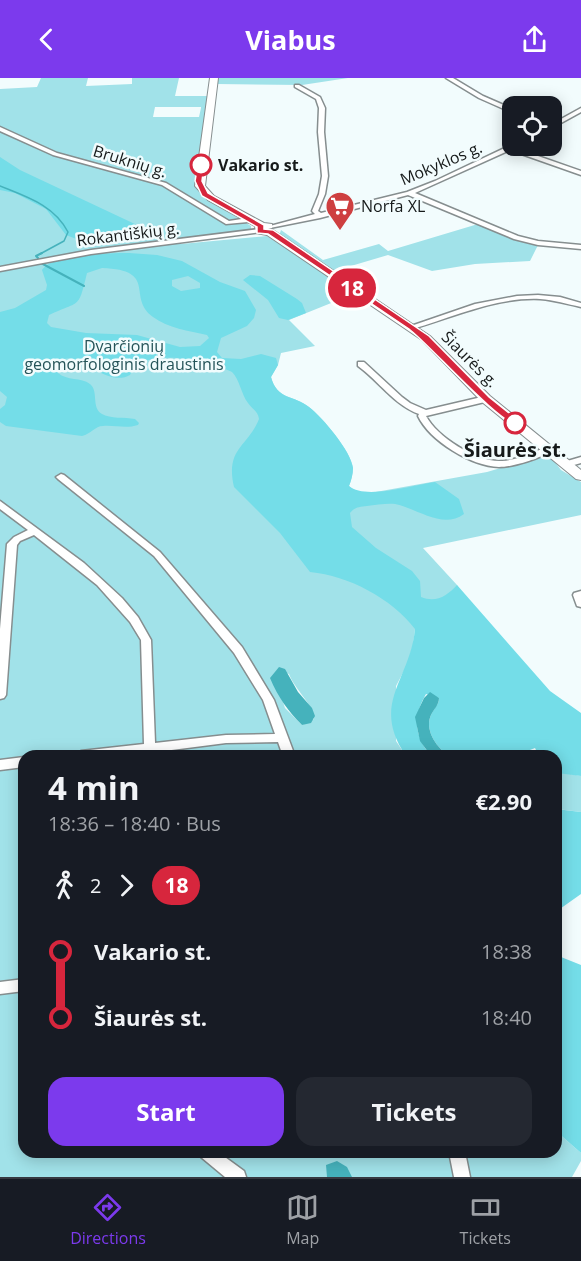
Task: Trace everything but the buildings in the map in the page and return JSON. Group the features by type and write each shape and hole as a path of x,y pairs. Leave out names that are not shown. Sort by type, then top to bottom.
{"main road":[{"name":"Šiaurės g.","path":"214,78 198,181 205,194 266,229 412,327 426,338 486,399 581,476"}],"street":[{"path":"449,78 502,106"},
{"path":"297,86 318,98 322,108 321,132 325,176 322,194 315,211 320,216"},
{"path":"562,120 581,110"},
{"name":"Bruknių g.","path":"0,129 55,154 164,184 228,223 248,220"},
{"name":"Mokyklos g.","path":"266,229 409,193 502,151"},
{"path":"538,156 581,173"},
{"path":"409,193 527,241 581,247"},
{"name":"Rokantiškių g.","path":"0,269 66,255 266,229"},
{"path":"412,327 506,299 551,297 581,305"},
{"path":"361,364 411,407 425,413 486,399"},
{"path":"425,413 422,416 424,422 440,438 486,463 502,464 548,450"},
{"path":"567,464 581,459"},
{"path":"61,477 165,563 238,651 255,675 276,717 287,750"},
{"path":"0,504 101,585 139,627 146,640 150,750"},
{"path":"0,694 12,544 34,531"},
{"path":"162,750 226,739 282,738"},
{"path":"0,765 18,763"},
{"path":"0,988 18,986"},
{"path":"213,1158 237,1177"},
{"path":"458,1158 462,1177"}],"green space":[{"name":"Dvarčionių geomorfologinis draustinis","path":"41,78 88,78 86,86 132,84 132,78 179,78 175,96 208,96 195,186 203,196 251,226 251,229 175,242 181,244 267,236 356,293 289,320 315,346 281,353 278,365 271,377 277,390 309,407 336,435 351,461 353,470 349,486 355,491 370,493 487,472 549,454 561,470 581,482 581,515 423,548 457,585 468,609 415,629 407,665 396,686 396,741 402,750 18,750 18,1158 562,1158 562,1136 581,1153 581,1161 572,1177 0,1177 0,89 37,87","holes":["155,107 201,107 199,117 153,117","277,670 289,674 313,714 314,719 302,725 285,708 274,675"]},
{"path":"218,78 348,78 302,85 217,84"},
{"path":"0,157 20,170 154,233 153,236 92,243 66,235 46,209 15,193 0,190"},
{"path":"478,224 538,245 530,261 475,264 432,271 388,255 334,271 279,236 281,230 323,260 379,244 388,251"},
{"name":"Dvarčionių geomorfologinis draustinis","path":"96,254 157,255 182,261 220,282 245,291 256,310 254,318 247,326 221,338 217,352 222,358 241,359 261,354 276,358 278,365 271,377 277,390 309,407 336,435 353,468 349,486 356,490 377,492 435,482 459,499 464,514 456,518 438,519 403,506 385,504 359,507 354,510 350,513 352,527 376,548 412,571 420,581 421,597 436,599 457,585 550,691 581,713 581,776 562,774 562,750 536,750 535,748 530,750 442,750 433,738 429,727 431,715 439,698 426,694 419,710 417,726 421,741 426,750 403,750 396,737 392,721 392,706 412,647 415,629 382,598 368,590 339,578 310,572 280,533 234,487 232,474 235,456 259,419 232,372 193,360 162,358 148,360 137,366 130,375 119,378 108,376 67,358 61,362 58,373 90,384 93,387 97,408 105,416 135,419 138,425 100,426 82,436 6,426 0,422 0,409 5,405 7,397 0,391 0,312 15,308 46,290 47,285 42,270 48,265 69,258","holes":["102,268 119,270 136,279 145,309 153,317 172,326 207,335 209,338 200,346 180,347 137,335 86,333 51,327 47,323 49,315 77,302 87,273","188,276 200,283 200,288 181,291 172,286 172,280"]},
{"path":"250,275 260,276 297,299 302,303 306,313 288,320 279,318 268,300 243,280"},
{"path":"562,772 581,776 581,812 562,810"},
{"path":"562,810 581,812 581,894 562,907"},
{"path":"562,957 581,965 581,1153 562,1136"}],"shaded area":[{"path":"279,667 285,669 298,692 312,708 315,716 311,723 302,725 276,691 270,678"},
{"path":"430,692 439,698 431,715 429,727 433,738 442,750 427,750 420,741 415,717 424,698"},
{"path":"337,1161 347,1167 352,1177 327,1177 326,1165"}],"waterway":[{"path":"0,186 30,198 47,208 68,232 64,241 40,254"},
{"path":"38,258 36,256 40,254"},
{"path":"41,263 84,286"}],"bus line":[{"name":"18","path":"201,165 198,181 205,194 262,226 259,231 270,232 412,327 426,338 486,399 515,423"}],"place":[{"name":"Vakario st.","path":"201,165"},
{"name":"Norfa XL","path":"340,232"},
{"name":"Šiaurės st.","path":"515,423"}]}
